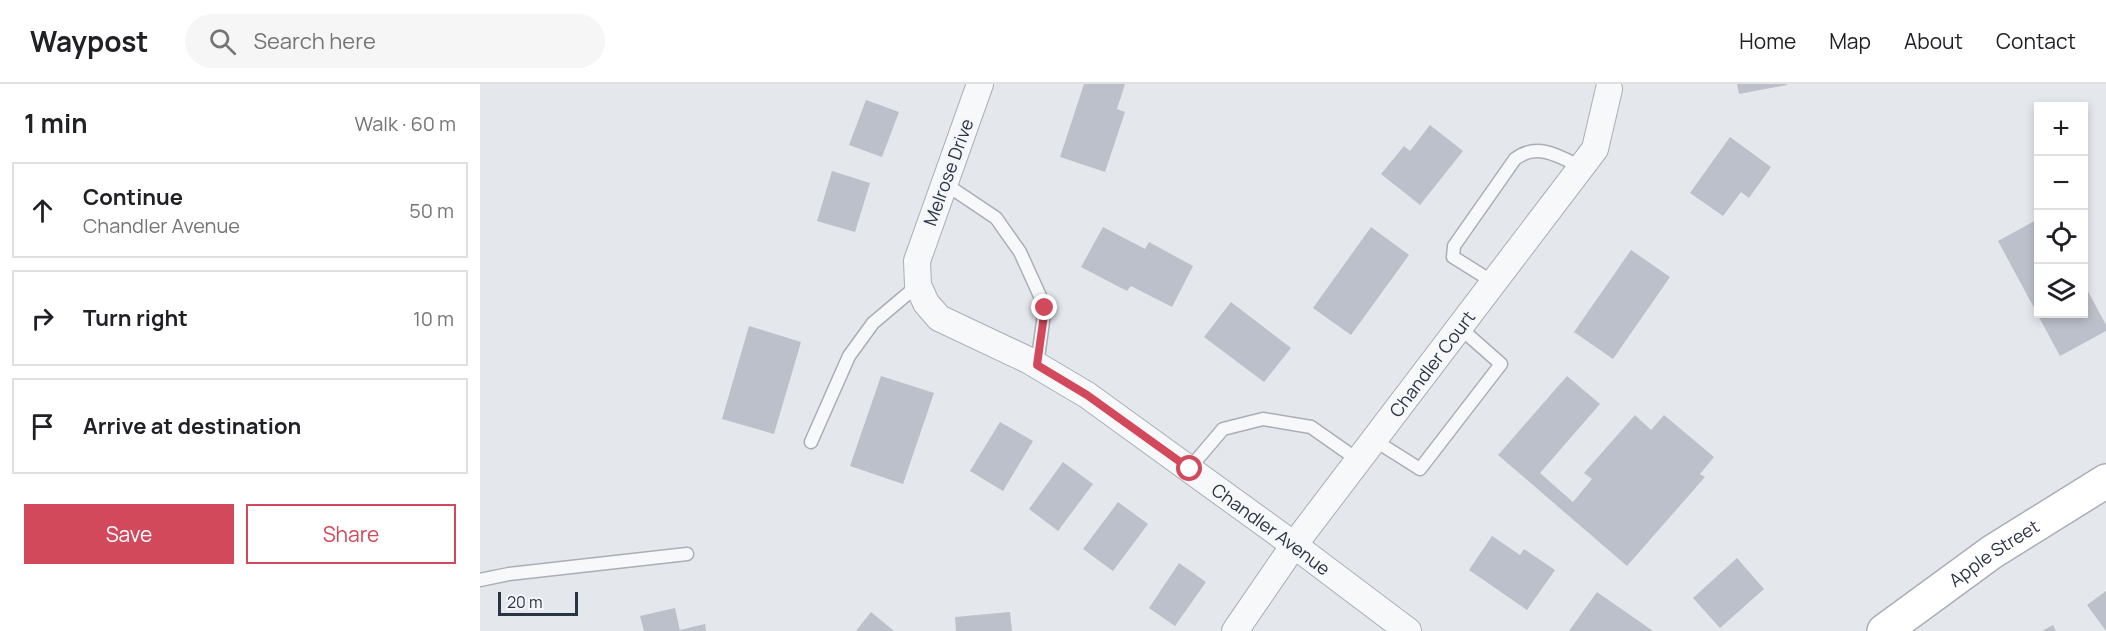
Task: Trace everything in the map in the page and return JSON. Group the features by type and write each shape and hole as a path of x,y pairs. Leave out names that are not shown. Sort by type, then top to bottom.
{"street":[{"name":"Melrose Drive","path":"917,273 944,183 980,84"},
{"name":"Chandler Court","path":"1235,631 1294,545 1595,148 1609,89"},
{"name":"Chandler Avenue","path":"917,273 926,303 939,318 1037,365 1087,395 1408,631"},
{"name":"Apple Street","path":"1884,631 1992,552 2106,481"}],"lane":[{"path":"1493,282 1453,257 1454,246 1515,159 1524,152 1536,149 1581,167"},
{"path":"944,183 996,218 1020,252 1045,308 1037,365"},
{"path":"812,442 849,356 873,323 917,273"},
{"path":"1374,440 1420,469 1501,364 1460,327"},
{"path":"1190,469 1223,429 1263,419 1311,427 1358,460"},
{"path":"480,580 509,574 687,554"}],"building":[{"path":"1084,84 1125,84 1117,109 1125,112 1105,172 1060,157"},
{"path":"1737,84 1787,84 1787,85 1739,94"},
{"path":"866,100 899,112 882,157 849,145"},
{"path":"1430,125 1463,151 1420,205 1381,174 1404,146 1410,151"},
{"path":"1730,137 1771,167 1749,198 1741,192 1723,216 1690,193"},
{"path":"832,171 870,183 855,232 817,221"},
{"path":"2034,221 2034,308 1998,241"},
{"path":"1103,227 1145,249 1149,242 1193,266 1172,307 1131,286 1127,291 1081,267"},
{"path":"1371,227 1409,255 1351,335 1313,308"},
{"path":"1631,250 1670,277 1613,359 1574,332"},
{"path":"2088,291 2106,325 2106,331 2060,356 2040,318 2088,318"},
{"path":"1231,302 1291,348 1264,382 1204,337"},
{"path":"749,326 801,342 774,434 722,419"},
{"path":"881,376 934,393 903,484 850,466"},
{"path":"1567,376 1600,404 1540,473 1573,502 1592,479 1584,473 1635,415 1651,430 1664,415 1714,457 1700,474 1705,477 1627,566 1498,455"},
{"path":"1000,422 1033,441 1003,491 970,471"},
{"path":"1063,462 1093,484 1058,531 1029,509"},
{"path":"1118,502 1148,524 1113,571 1083,549"},
{"path":"1492,536 1520,555 1524,549 1555,570 1527,610 1469,570"},
{"path":"1737,558 1764,589 1720,628 1693,598"},
{"path":"1179,563 1206,582 1175,626 1149,608"},
{"path":"2106,591 2106,631 2087,605"},
{"path":"1597,592 1653,631 1569,631"},
{"path":"675,608 680,631 644,631 640,616"},
{"path":"871,612 894,631 856,631"},
{"path":"1010,612 1012,631 956,631 955,617"},
{"path":"705,624 706,631 680,631 680,630"},
{"path":"2053,625 2056,631 2042,631"}],"route":[{"path":"1045,308 1037,365 1087,395 1190,469"}]}
